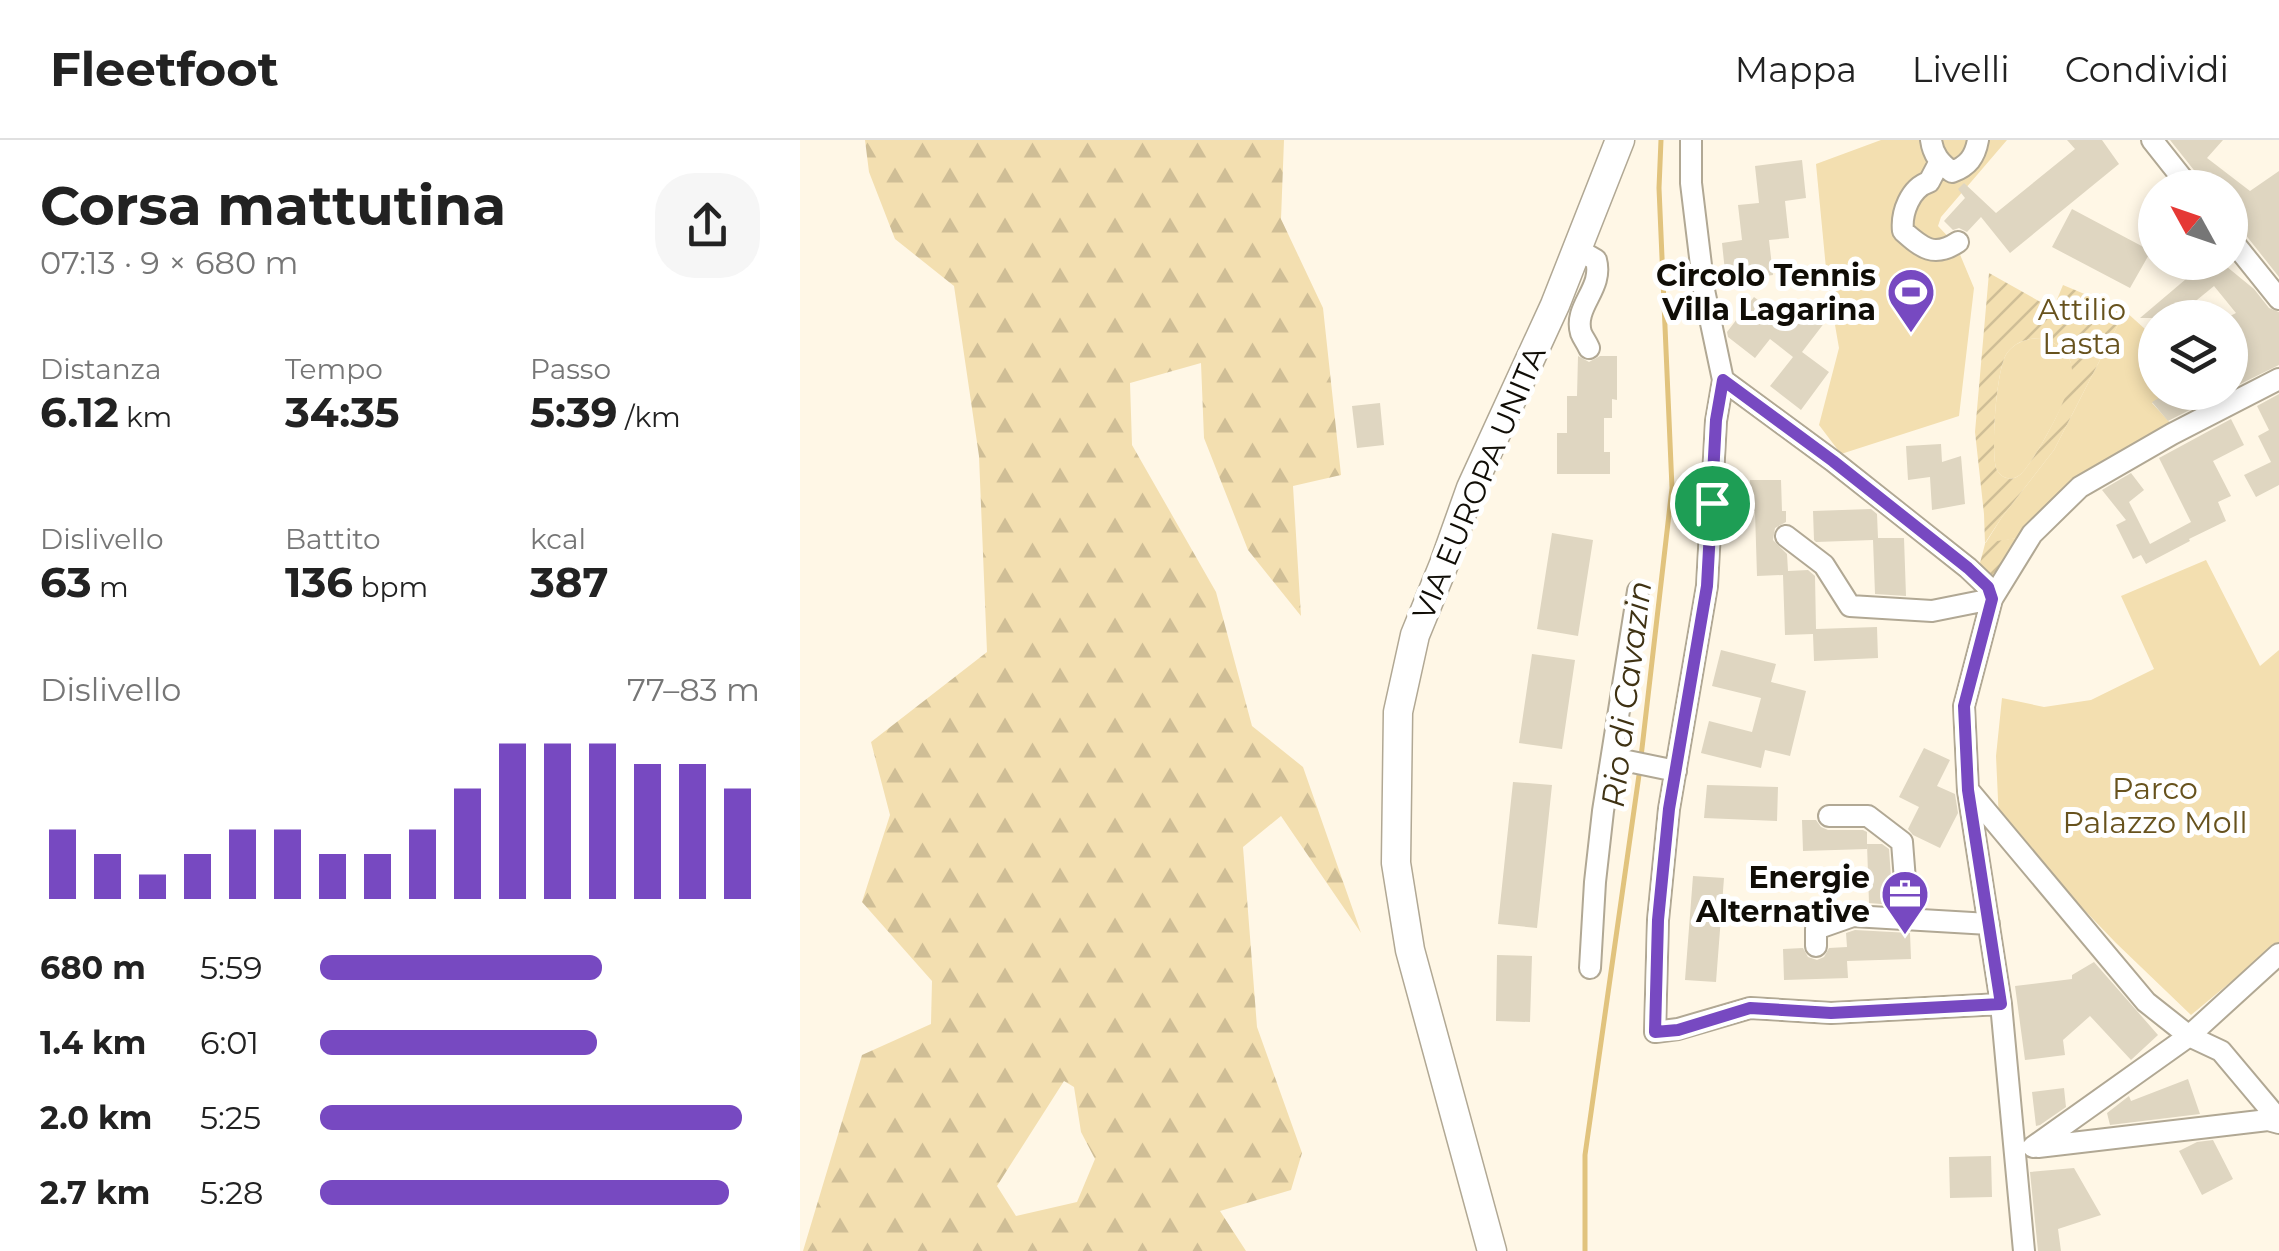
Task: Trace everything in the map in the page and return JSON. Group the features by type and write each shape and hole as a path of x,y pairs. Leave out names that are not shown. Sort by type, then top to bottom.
{"main road":[{"name":"VIA EUROPA UNITA","path":"1492,1251 1410,950 1396,863 1398,712 1415,635 1472,488 1555,306 1620,140"}],"street":[{"path":"1691,140 1704,290 1723,380 1716,420 1707,586 1669,809 1658,920 1655,1032 1678,1030 1750,1008 1831,1013 2001,1004"},
{"path":"1931,140 1940,163 1952,172 1973,159 1978,140"},
{"path":"2152,140 2176,170"},
{"path":"1940,163 1930,182 1921,184 1912,194 1902,223 1903,232 1920,247 1932,250 1942,251 1958,242"},
{"name":"VIA EUROPA UNITA","path":"1578,248 1596,260 1600,272 1582,311 1580,330 1589,348"},
{"path":"2248,261 2279,299"},
{"path":"2024,1251 2024,1148 1968,790 1964,706 1992,599 2032,534 2080,487 2279,379"},
{"path":"1723,380 1968,568 1988,587 1992,599"},
{"path":"1786,536 1824,565 1850,606 1894,617 1992,599"},
{"path":"1590,968 1599,846 1638,590"},
{"path":"1613,758 1676,771"},
{"path":"1968,790 2146,1002 2190,1036 2221,1050 2279,1122"},
{"path":"1829,816 1868,816 1902,842 1908,920"},
{"path":"1816,946 1816,929 1852,916 1990,924"},
{"path":"2024,1148 2190,1036 2279,954"},
{"path":"2024,1148 2268,1120 2279,1122"}],"green space":[{"path":"865,140 1284,140 1281,219 1323,308 1341,475 1293,486 1301,616 1248,550 1204,438 1201,363 1130,383 1132,445 1216,592 1252,726 1303,767 1361,933 1281,816 1243,847 1257,1027 1302,1153 1291,1190 1220,1211 1246,1251 803,1251 862,1055 931,1024 932,981 862,902 890,815 871,742 987,652 979,456 954,286 895,239 869,172","holes":["1064,1081 1074,1087 1081,1132 1095,1159 1077,1202 1016,1216 997,1186"]},
{"path":"1881,140 2007,140 1941,217 1938,226 1956,245 1974,288 1959,416 1841,454 1819,425 1839,348 1827,279 1816,164"},
{"name":"Attilio Lasta","path":"1989,273 2053,309 2063,285 2125,311 2054,450 1985,543 2022,537 2000,575 1988,578 1980,563 1985,544 1984,514 1975,432","holes":["2037,338 2048,340 2069,358 2071,379 2036,454 2021,474 2005,477 1996,468 1994,445 2003,362 2018,343"]},
{"path":"2125,311 2138,323 2138,410 2158,410 2174,427 2022,537 1985,544 2054,450"},
{"path":"2042,338 2066,354 2073,370 2072,379 2035,454 2021,474 2009,479 1996,468 1994,445 2003,362 2007,353 2023,341"},
{"name":"Parco Palazzo Moll","path":"2206,560 2260,666 2279,650 2279,942 2191,1015 1999,821 1996,756 2002,698 2044,707 2091,700 2154,669 2121,596"}],"building":[{"path":"2067,140 2102,140 2119,164 2010,253 1981,217 1967,232 1953,230 1944,221 1965,198 1958,189 1964,183 1996,213 2075,149"},
{"path":"2170,140 2223,140 2207,158 2223,170 2194,170"},
{"path":"1802,160 1806,198 1785,201 1789,238 1769,240 1773,275 1726,281 1722,243 1742,240 1738,205 1759,203 1755,166"},
{"path":"2279,171 2279,277 2248,238 2248,189"},
{"path":"2072,209 2138,244 2138,274 2130,288 2052,247"},
{"path":"2185,280 2243,280 2269,308 2279,312 2279,365 2248,380 2248,300 2225,300 2214,286 2197,300 2161,300"},
{"path":"1754,297 1780,317 1794,299 1825,322 1802,352 1829,372 1801,410 1770,386 1793,357 1770,339 1755,358 1728,337 1727,332"},
{"path":"1578,356 1589,362 1600,356 1617,356 1617,400 1612,399 1612,418 1604,418 1604,452 1610,452 1610,474 1557,474 1557,433 1567,433 1567,396 1577,396"},
{"path":"2279,394 2279,485 2256,497 2244,475 2271,462 2258,436 2269,430 2257,406"},
{"path":"1380,403 1384,445 1357,448 1352,406"},
{"path":"2159,410 2190,410 2168,421"},
{"path":"2231,419 2244,445 2213,461 2231,496 2218,502 2226,521 2146,564 2141,555 2133,559 2116,525 2126,520 2102,490 2131,473 2144,490 2129,502 2150,544 2191,522 2159,458"},
{"path":"1941,444 1942,462 1961,456 1965,504 1932,510 1930,477 1908,480 1906,446"},
{"path":"1750,480 1781,480 1786,522 1775,528 1773,540 1787,554 1788,571 1808,570 1815,576 1816,629 1877,627 1878,658 1814,661 1813,634 1785,635 1783,575 1757,576"},
{"path":"1871,509 1877,514 1878,538 1904,538 1906,596 1875,594 1873,540 1814,540 1813,511"},
{"path":"1552,533 1593,540 1578,636 1537,629"},
{"path":"1721,650 1776,664 1771,682 1806,691 1790,756 1765,750 1761,768 1701,753 1709,721 1752,732 1761,698 1712,686"},
{"path":"1532,654 1575,660 1562,749 1519,743"},
{"path":"1924,748 1950,760 1937,786 1955,794 1958,813 1940,848 1908,829 1919,807 1899,797"},
{"path":"1513,782 1552,785 1537,928 1498,924"},
{"path":"1707,785 1778,787 1777,821 1704,818"},
{"path":"1802,820 1816,820 1828,830 1863,830 1867,832 1867,849 1803,851"},
{"path":"1867,844 1882,844 1889,849 1893,905 1869,903"},
{"path":"1693,876 1724,878 1716,982 1685,980"},
{"path":"1846,933 1910,933 1911,959 1847,961 1848,978 1784,980 1783,949 1803,948 1808,957 1817,960 1829,948 1847,947"},
{"path":"1497,955 1532,956 1530,1022 1496,1021"},
{"path":"2094,962 2158,1035 2131,1060 2090,1016 2063,1040 2065,1055 2025,1060 2015,986 2072,979 2072,975"},
{"path":"2188,1079 2200,1114 2110,1125 2107,1113 2129,1096 2131,1101"},
{"path":"2064,1088 2066,1107 2036,1126 2032,1092"},
{"path":"2213,1140 2233,1179 2202,1195 2179,1151 2197,1142"},
{"path":"1991,1156 1992,1197 1950,1198 1949,1157"},
{"path":"2074,1168 2101,1215 2058,1229 2061,1251 2038,1251 2030,1172"}],"waterway":[{"name":"Rio di Cavazin","path":"1641,757 1672,488 1659,188 1661,140"},
{"name":"Rio di Cavazin","path":"1585,1251 1585,1155 1640,768"}],"place":[{"name":"Circolo Tennis Villa Lagarina","path":"1911,334"},
{"name":"Energie Alternative","path":"1905,936"}],"route":[{"path":"1723,380 1833,461 1988,587 1992,599 1964,706 1968,790 2001,1004 1831,1013 1750,1008 1678,1030 1655,1032 1658,920 1669,809 1707,586 1712,503 1716,420 1723,380"}]}
